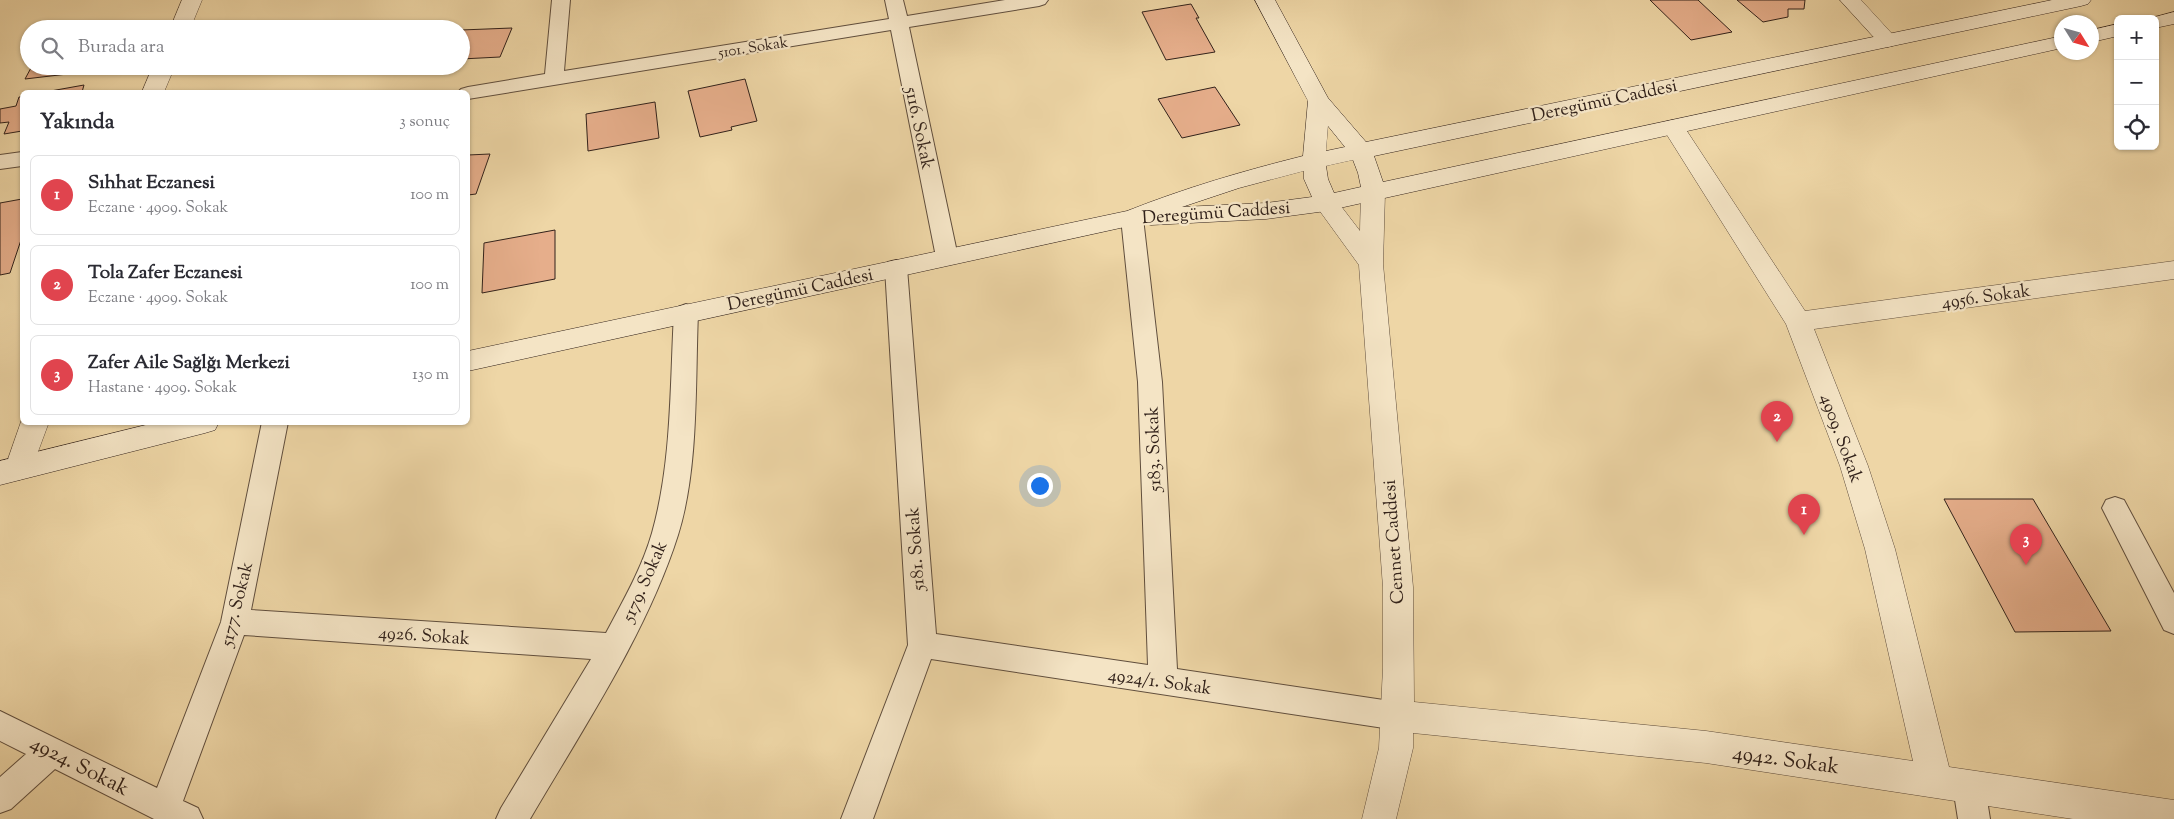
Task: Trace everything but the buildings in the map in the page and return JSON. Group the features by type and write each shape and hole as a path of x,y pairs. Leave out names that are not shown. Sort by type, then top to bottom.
{"street":[{"path":"184,20 192,0"},
{"name":"Cennet Caddesi","path":"1265,0 1319,101 1361,151 1370,173 1373,192 1371,264 1398,587 1400,668 1396,748 1379,819"},
{"path":"1850,0 1888,41"},
{"name":"Deregümü Caddesi","path":"1132,218 1184,197 1234,181 1314,161 2081,0"},
{"path":"2159,21 2174,18"},
{"path":"2099,34 2114,31"},
{"name":"Deregümü Caddesi","path":"470,360 1132,218 1266,211 1326,203 2054,44"},
{"path":"154,90 160,75"},
{"path":"1319,101 1314,161 1316,179 1326,203 1371,264"},
{"name":"4909. Sokak","path":"1673,127 1798,322 1854,466 1880,549 1936,781"},
{"name":"4956. Sokak","path":"1798,322 2174,270"},
{"path":"10,471 33,425"},
{"path":"10,471 193,425"},
{"name":"4942. Sokak","path":"1397,716 1706,747 2174,817"}],"lane":[{"path":"554,79 561,0"},
{"name":"5116. Sokak","path":"894,0 947,257"},
{"name":"5101. Sokak","path":"470,93 1039,0"},
{"path":"0,162 20,159"},
{"name":"5183. Sokak","path":"1132,218 1150,382 1163,681"},
{"name":"5181. Sokak","path":"857,819 922,645 896,268"},
{"name":"5179. Sokak","path":"512,819 614,647 643,589 667,526 680,448 686,313"},
{"name":"5177. Sokak","path":"176,814 235,622 275,425"},
{"path":"2115,508 2174,621"},
{"name":"4926. Sokak","path":"235,622 614,647"},
{"name":"4924/1. Sokak","path":"922,645 1397,716"},
{"name":"4924. Sokak","path":"0,725 176,814"},
{"path":"0,798 52,751"},
{"path":"1969,786 1974,819"}],"place":[{"name":"Tola Zafer Eczanesi","path":"1777,442"},
{"name":"Sıhhat Eczanesi","path":"1804,535"},
{"name":"Zafer Aile Sağlğı Merkezi","path":"2026,565"}]}
